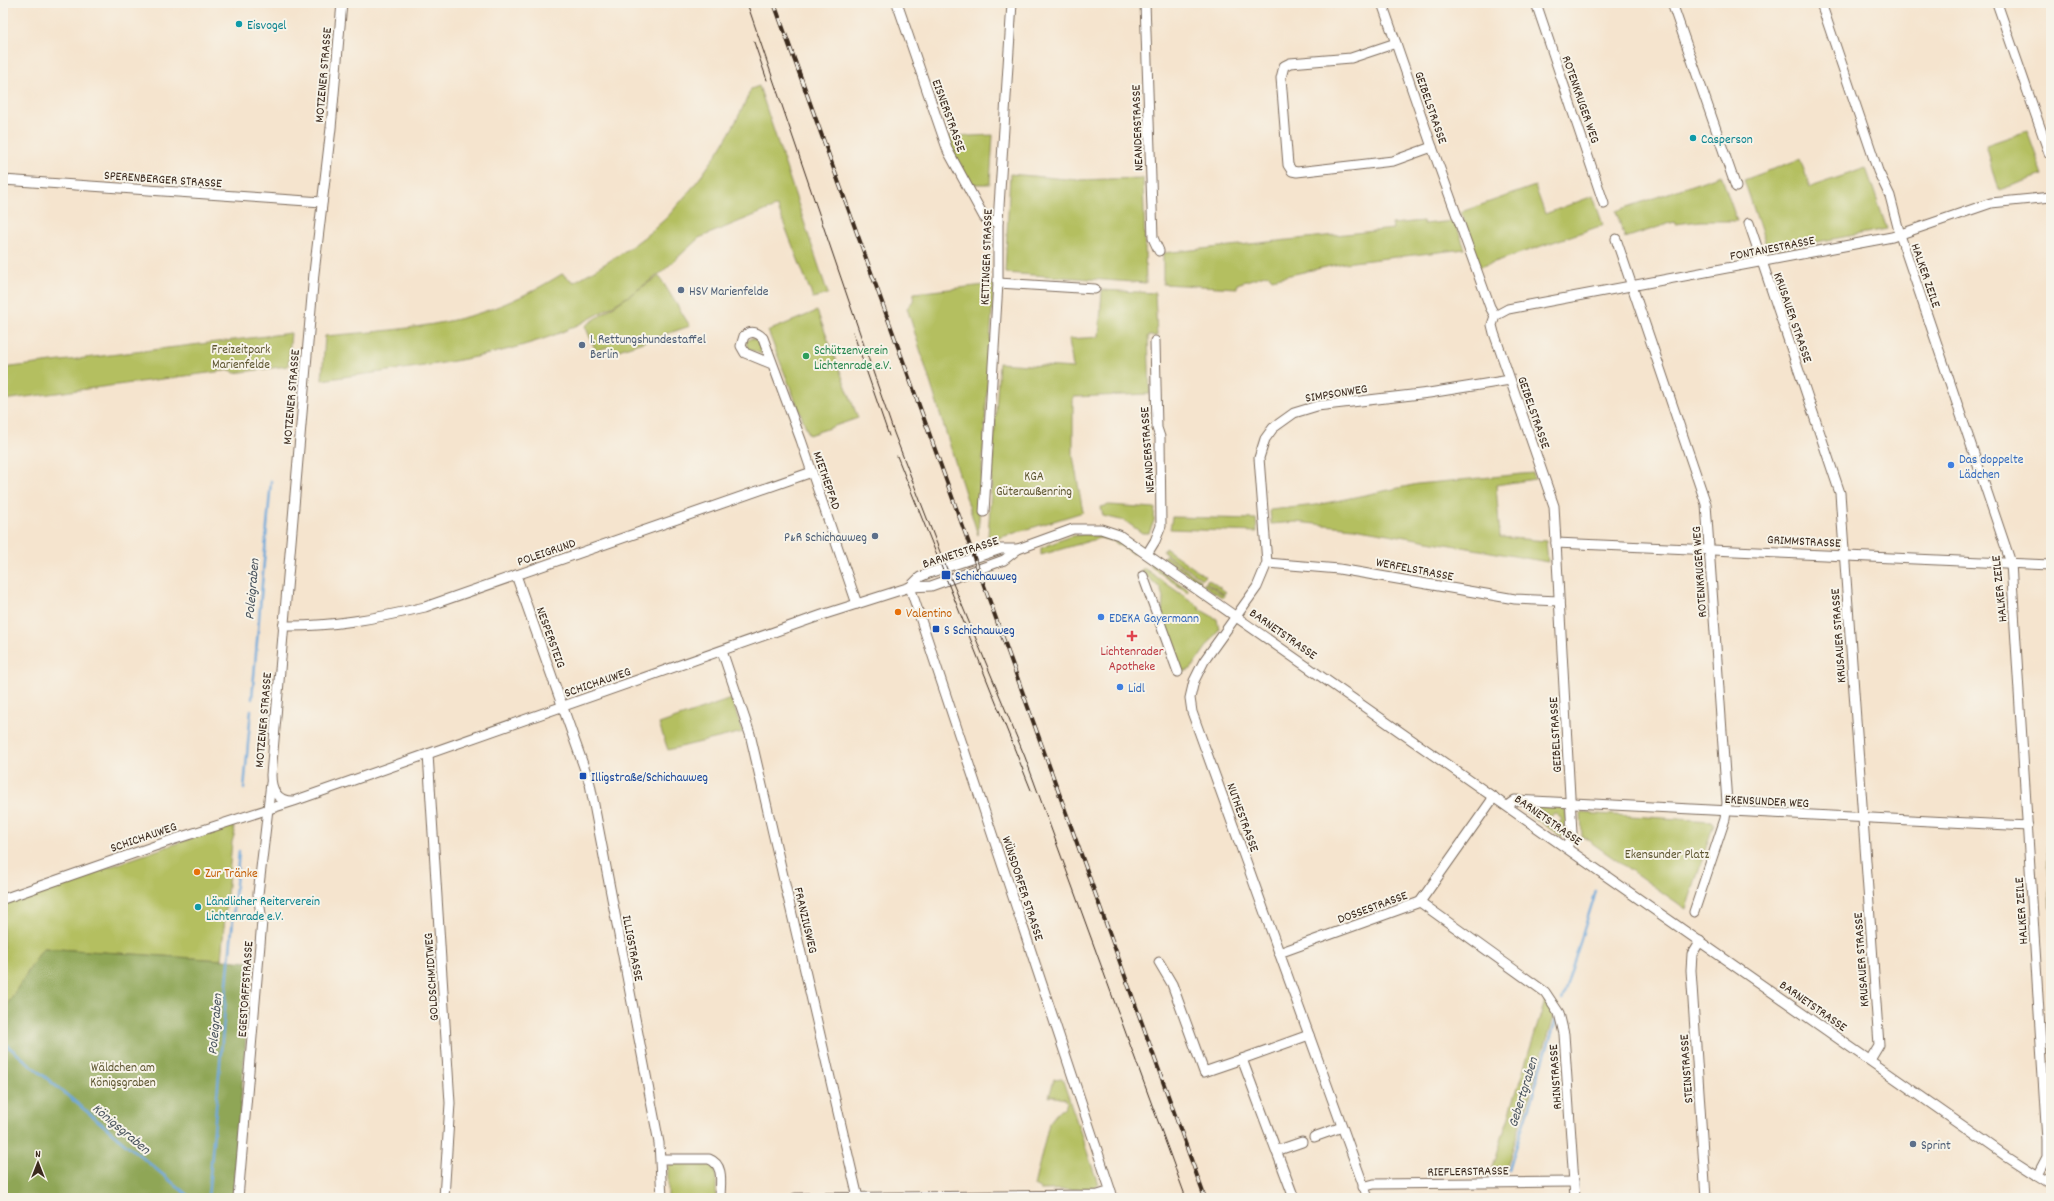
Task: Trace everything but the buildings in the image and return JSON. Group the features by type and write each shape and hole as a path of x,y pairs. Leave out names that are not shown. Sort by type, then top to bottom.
{"street":[{"name":"MOTZENER STRASSE","path":"294,801 282,800 275,793 271,783 283,626 314,273 332,119 342,3"},
{"name":"EISNERSTRASSE","path":"896,3 948,151 984,217 988,221 998,222"},
{"name":"KETTINGER STRASSE","path":"984,512 998,283 998,222 1012,3"},
{"name":"NEANDERSTRASSE","path":"1145,3 1153,238 1159,251"},
{"name":"GEIBELSTRASSE","path":"1382,3 1432,147 1490,307 1495,316 1492,325 1494,333 1554,506 1572,833 1567,848"},
{"name":"ROTENKRUGER WEG","path":"1536,3 1604,204"},
{"path":"1672,3 1736,187"},
{"name":"HALKER ZEILE","path":"1821,3 1878,171 1890,196 1900,235 2011,563 2047,1141 2047,1157 2037,1176"},
{"path":"1997,3 2048,153"},
{"path":"1396,43 1351,58 1290,63 1284,66 1281,78 1288,165 1292,171 1297,172 1337,169 1393,161 1432,147"},
{"name":"SPERENBERGER STRASSE","path":"3,180 322,202"},
{"name":"FONTANESTRASSE","path":"1495,316 1508,309 1900,235 1991,203 2051,197"},
{"name":"KRUSAUER STRASSE","path":"1749,223 1838,486 1845,555 1879,1045 1870,1060"},
{"name":"ROTENKRUGER WEG","path":"1616,240 1705,499 1726,811 1694,912"},
{"path":"998,283 1095,289"},
{"name":"NEANDERSTRASSE","path":"1147,554 1159,532 1163,512 1160,437 1157,428 1156,412 1155,341"},
{"name":"MIETHEPFAD","path":"772,364 812,472 857,604"},
{"name":"SIMPSONWEG","path":"1237,616 1257,587 1267,564 1260,458 1261,450 1268,434 1282,420 1299,411 1317,406 1429,393 1510,380"},
{"name":"POLEIGRUND","path":"283,626 324,625 385,616 433,604 812,472"},
{"name":"BARNETSTRASSE","path":"910,587 924,587 993,564 1004,560 1018,548 1073,529 1093,528 1119,535 1237,616 2006,1156 2051,1185"},
{"name":"GRIMMSTRASSE","path":"1556,542 2051,565"},
{"name":"WERFELSTRASSE","path":"1267,564 1339,569 1375,574 1498,597 1531,601 1559,601"},
{"name":"NESPERSTEIG","path":"516,575 563,707"},
{"path":"1142,576 1178,672"},
{"name":"SCHICHAUWEG","path":"3,899 267,808 294,801 857,604 910,587"},
{"name":"WÜNSDORFER STRASSE","path":"910,587 1112,1194"},
{"name":"NUTHESTRASSE","path":"1237,616 1204,661 1194,681 1190,698 1191,706 1368,1198"},
{"name":"FRANZIUSWEG","path":"722,651 750,734 858,1198"},
{"name":"ILLIGSTRASSE","path":"563,707 590,784 659,1143 662,1198"},
{"name":"GOLDSCHMIDTWEG","path":"428,754 450,1103 444,1198"},
{"name":"EGESTORFFSTRASSE","path":"238,1198 262,921 258,894 271,783"},
{"name":"DOSSESTRASSE","path":"1279,953 1420,902 1494,797"},
{"name":"EKENSUNDER WEG","path":"1507,806 1515,800 2028,826"},
{"name":"RHINSTRASSE","path":"1420,902 1545,992 1556,1007 1561,1018 1564,1034 1575,1198"},
{"name":"STEINSTRASSE","path":"1700,941 1692,954 1691,970 1706,1198"},
{"path":"1159,962 1172,984 1204,1072 1309,1035"},
{"path":"1242,1059 1294,1198"},
{"path":"1314,1137 1342,1127"},
{"path":"1276,1151 1302,1142"},
{"path":"660,1159 708,1159 714,1161 720,1171 720,1198"},
{"name":"RIEFLERSTRASSE","path":"1364,1187 1374,1184 1574,1182"},
{"path":"795,1198 1009,1197 1112,1194"}],"green space":[{"path":"759,86 828,294 813,298 777,206 699,238 662,272 630,295 579,324 546,338 519,347 491,354 435,364 322,380 325,336 411,328 474,315 521,297 562,274 574,282 621,254 667,218 693,187 721,147 737,119 751,89"},
{"path":"2027,131 2043,175 1999,190 1986,145"},
{"path":"993,135 990,184 970,184 952,150 948,137"},
{"path":"1800,159 1810,187 1866,168 1887,229 1768,251 1744,180"},
{"path":"1010,174 1077,180 1143,178 1146,283 1005,273"},
{"path":"1721,175 1737,221 1701,221 1675,224 1674,222 1625,238 1616,211"},
{"path":"1535,186 1545,214 1593,196 1603,225 1480,267 1461,212"},
{"path":"1423,221 1424,224 1455,221 1465,249 1344,263 1272,279 1268,274 1237,284 1237,288 1163,284 1163,253 1393,229 1392,224"},
{"path":"659,276 690,326 610,353 608,347 596,351 585,326"},
{"path":"994,284 978,535 907,308 913,301 914,293"},
{"name":"KGA Güteraußenring","path":"1102,290 1155,293 1157,336 1148,336 1150,394 1073,397 1073,456 1083,512 992,540 988,537 999,363 1073,368 1069,339 1099,337"},
{"name":"Schützenverein Lichtenrade e.V.","path":"817,311 858,418 809,435 768,331"},
{"name":"Freizeitpark Marienfelde","path":"291,333 288,366 234,373 231,370 3,400 3,368"},
{"path":"751,338 758,341 762,354 748,349 746,342"},
{"path":"1533,473 1535,479 1496,485 1500,537 1546,541 1548,562 1354,528 1296,522 1271,524 1270,510 1316,505 1418,484"},
{"path":"1109,505 1155,508 1154,521 1149,533 1142,533 1125,521 1103,516 1101,507"},
{"path":"1172,517 1256,519 1257,532 1170,529"},
{"path":"1084,534 1111,538 1134,552 1133,554 1113,541 1100,538 1041,555 1041,548 1068,537"},
{"path":"1165,548 1205,576 1202,579 1163,552"},
{"path":"1165,555 1201,581 1200,583 1163,557"},
{"path":"1151,564 1189,590 1187,592 1150,566"},
{"path":"1142,569 1145,569 1200,607 1199,609 1217,619 1219,629 1191,669 1181,673 1162,621 1163,597 1160,588 1141,571"},
{"path":"1208,579 1226,592 1224,594 1206,582"},
{"path":"1205,583 1225,596 1223,598 1203,585"},
{"path":"731,699 743,732 668,750 659,724"},
{"path":"1525,806 1532,806 1568,831 1568,836"},
{"path":"1535,807 1565,808 1568,829 1559,823 1562,819 1554,813 1551,817"},
{"path":"1528,810 1564,835 1562,837 1526,812"},
{"name":"Ekensunder Platz","path":"1581,813 1712,821 1714,823 1686,909 1582,836"},
{"path":"232,824 235,832 232,842 221,960 43,948 3,1011 3,904"},
{"path":"2051,846 2051,908 2047,847"},
{"name":"Wäldchen am Königsgraben","path":"43,948 252,962 233,1198 3,1198 3,1011"},
{"path":"1545,1001 1554,1017 1504,1176 1490,1176"},
{"path":"1062,1078 1098,1184 1092,1189 1041,1190 1034,1186 1049,1123 1060,1109 1065,1108 1067,1102 1065,1099 1051,1096 1049,1097 1054,1079"},
{"path":"697,1162 709,1164 713,1167 716,1178 716,1198 668,1198 668,1166 672,1163"}],"waterway":[{"name":"Poleigraben","path":"252,699 271,481"},
{"name":"Poleigraben","path":"244,789 251,710"},
{"name":"Poleigraben","path":"208,1198 239,851"},
{"name":"Gebertgraben","path":"1562,1000 1596,891"},
{"name":"Gebertgraben","path":"1509,1170 1556,1020"},
{"name":"Königsgraben","path":"3,1042 191,1198"}],"tram line":[{"path":"747,3 894,433 942,557 1025,757 1186,1198"},
{"path":"754,42 767,80"},
{"path":"853,332 889,436"},
{"path":"897,456 1031,790"}],"railway":[{"path":"774,3 1205,1198"}],"place":[{"name":"Eisvogel","path":"239,24"},
{"name":"Casperson","path":"1693,138"},
{"name":"HSV Marienfelde","path":"681,290"},
{"name":"1. Rettungshundestaffel Berlin","path":"582,345"},
{"name":"Schützenverein Lichtenrade e.V.","path":"806,356"},
{"name":"Das doppelte Lädchen","path":"1951,465"},
{"name":"P&R Schichauweg","path":"875,536"},
{"name":"Schichauweg","path":"946,575"},
{"name":"Valentino","path":"898,612"},
{"name":"EDEKA Gayermann","path":"1101,617"},
{"name":"S Schichauweg","path":"936,629"},
{"name":"Lichtenrader Apotheke","path":"1132,636"},
{"name":"Lidl","path":"1120,687"},
{"name":"Illigstraße/Schichauweg","path":"583,776"},
{"name":"Zur Tränke","path":"197,872"},
{"name":"Ländlicher Reiterverein Lichtenrade e.V.","path":"198,907"},
{"name":"Sprint","path":"1913,1144"}]}
